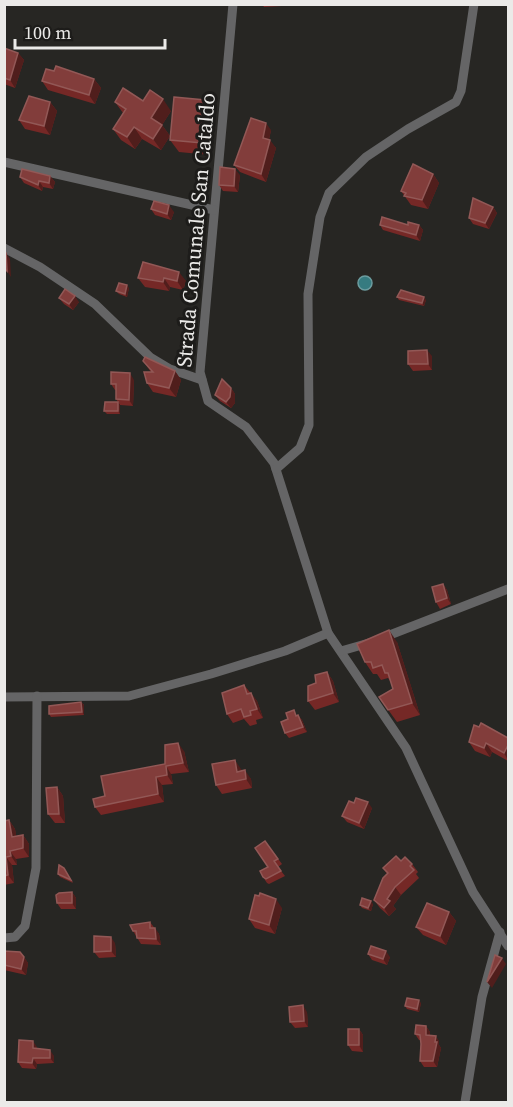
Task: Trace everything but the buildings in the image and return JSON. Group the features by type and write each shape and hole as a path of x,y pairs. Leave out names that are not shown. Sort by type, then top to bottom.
{"street":[{"name":"Strada Comunale San Cataldo","path":"233,4 200,372 207,401 246,427 276,469 328,633 406,748 473,892 508,946"},
{"path":"276,469 300,448 309,425 308,294 320,217 329,193 366,157 408,129 456,102 461,91 474,4"},
{"path":"4,162 214,210"},
{"path":"4,248 40,267 95,304 150,357 170,369 202,380"},
{"path":"341,651 364,646 508,589"},
{"path":"4,697 129,696 285,651 328,633"},
{"path":"4,938 15,937 25,926 36,868 37,696"},
{"path":"465,1102 482,997 500,932"}],"water":[{"path":"365,276 370,278 372,283 370,288 365,290 360,288 358,283 360,278"}]}
